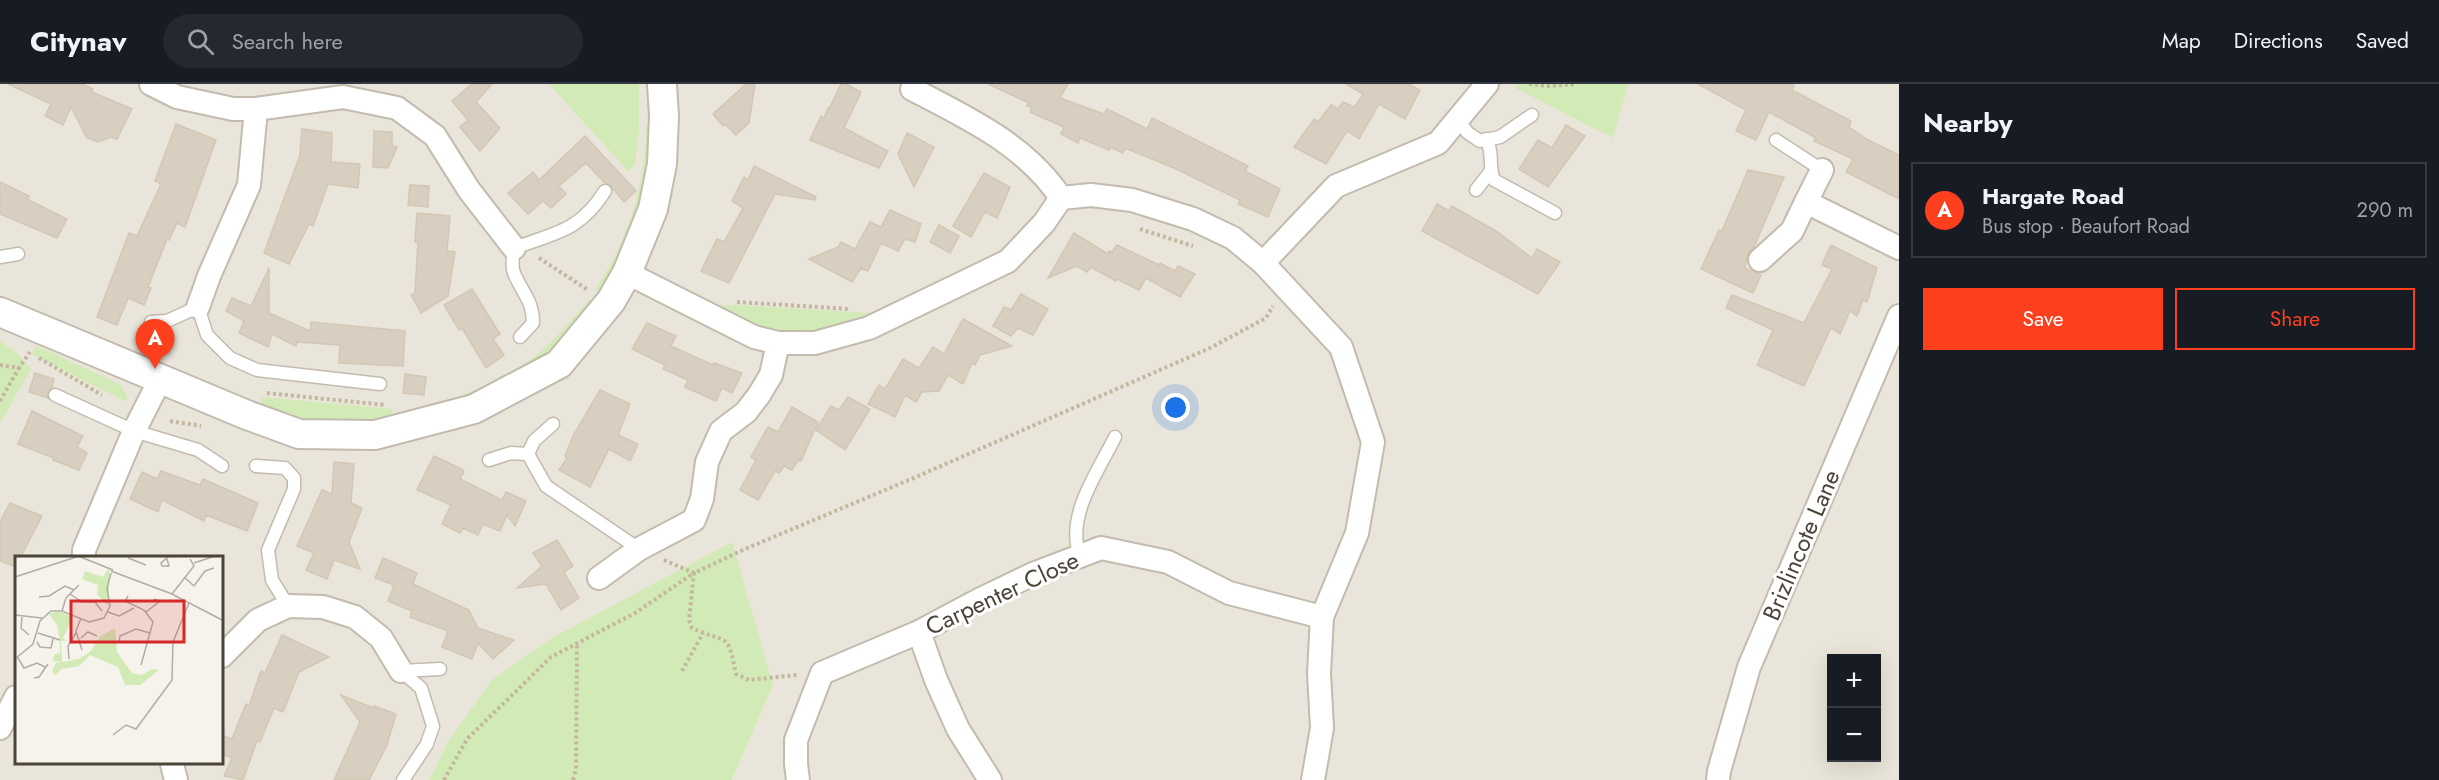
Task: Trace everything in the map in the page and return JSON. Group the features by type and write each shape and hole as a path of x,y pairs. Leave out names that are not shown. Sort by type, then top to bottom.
{"street":[{"path":"151,84 177,97 233,109 256,109 343,90 397,108 435,136 469,190 514,248"},
{"path":"0,312 41,331 299,434 375,435 474,410 559,364 610,301 627,273 653,210 662,165 664,116 662,84"},
{"path":"915,84 912,89 976,122 1013,147 1050,180 1061,198"},
{"path":"1263,264 1336,186 1438,143 1486,84"},
{"path":"198,307 209,276 249,185 256,109"},
{"path":"1760,260 1792,231 1822,170"},
{"path":"1061,198 1092,195 1132,200 1193,219 1233,238 1263,264 1341,347 1374,442 1357,534 1323,617 1319,673 1322,728 1313,780"},
{"path":"627,273 754,338 778,343 815,343 869,328 1008,261 1044,223 1061,198"},
{"path":"1806,202 1899,248"},
{"name":"Brizlincote Lane","path":"1718,780 1749,667 1892,349 1899,316"},
{"path":"599,579 639,549 694,520 702,500 707,462 721,431 746,412 759,395 771,375 778,343"},
{"path":"84,556 84,550 134,430 161,378"},
{"name":"Carpenter Close","path":"822,673 919,632 1033,574 1101,548 1168,562 1229,593 1323,617"},
{"path":"224,655 258,620 288,606 323,608 355,617 381,638 401,671"},
{"path":"919,632 936,680 958,729 990,780"},
{"path":"798,780 795,764 796,740 822,673"},
{"path":"0,728 15,699"},
{"path":"172,765 176,780"}],"lane":[{"path":"1457,120 1480,141 1500,137 1532,115"},
{"path":"1486,140 1491,148 1490,172 1494,180 1555,213"},
{"path":"1776,140 1822,170"},
{"path":"1476,190 1490,172"},
{"path":"520,338 533,323 533,312 531,302 513,271 514,248 576,225 594,210 605,192"},
{"path":"0,257 18,254"},
{"path":"151,322 167,321 198,307 207,335 230,358 257,370 380,384"},
{"path":"55,395 134,430 198,450 222,466"},
{"path":"528,454 534,441 553,424"},
{"path":"1080,556 1075,542 1080,511 1115,437"},
{"path":"489,460 511,453 528,454"},
{"path":"528,454 546,486 639,549"},
{"path":"255,466 285,468 294,478 294,489 268,550 272,580 288,606"},
{"path":"401,671 441,669"},
{"path":"401,671 421,688 433,726 427,744 403,780"}],"path":[{"path":"1529,84 1550,86 1576,84"},
{"path":"514,248 541,259 590,291"},
{"path":"586,297 595,283"},
{"path":"444,780 467,739 477,727 550,657 635,612 694,573 1210,348 1266,318 1284,288"},
{"path":"732,301 858,309"},
{"path":"0,401 41,331"},
{"path":"0,365 19,368"},
{"path":"266,393 390,405"},
{"path":"639,549 694,573"},
{"path":"694,573 689,620 692,628 725,639 732,650 736,674 749,680 822,673"},
{"path":"682,671 703,633"},
{"path":"573,780 576,770 577,644"}],"shaded area":[{"path":"0,84 1899,84 1899,780 732,780 773,685 449,740 429,780 0,780"}],"green space":[{"path":"549,84 639,84 639,130 635,164 629,172"},
{"path":"1518,84 1628,84 1613,138 1515,88"},
{"path":"646,125 651,128 646,171 637,214 622,256 612,275 599,292 595,289 607,271 626,232 639,190"},
{"path":"589,300 593,302 556,344 534,363 517,374 451,404 391,421 306,423 260,412 262,397 391,409 394,416 434,405 473,391 528,361 551,342"},
{"path":"738,305 870,313 831,329 799,333 754,325 710,306"},
{"path":"0,341 18,354 31,369 0,423"},
{"path":"36,346 120,384 126,394 127,402 32,354"},
{"path":"732,542 773,685 732,780 429,780 449,740 493,679 552,638"}],"building":[{"path":"8,84 82,84 93,89 92,92 132,109 117,139 111,137 98,142 87,138 71,107 63,125 45,116 51,104"},
{"path":"472,84 492,84 476,102 500,128 480,151 460,127 468,120 452,101"},
{"path":"746,84 755,84 749,123 736,135 726,125 723,126 713,114"},
{"path":"841,84 846,84 861,92 844,128 888,151 879,168 810,140 821,116 824,118"},
{"path":"988,84 1068,84 1060,98 1104,114 1107,109 1147,129 1152,118 1248,166 1245,171 1280,189 1268,217 1238,204 1240,200 1174,168 1125,148 1123,153 1110,147 1109,150 1080,138 1078,143 1061,134 1064,127 1030,112 1032,107 1027,106 1029,103"},
{"path":"1346,84 1409,84 1420,90 1405,119 1379,104 1359,139 1347,131 1326,164 1294,147 1314,119 1318,122 1331,105 1338,109 1343,102 1354,107 1363,94"},
{"path":"1698,84 1794,84 1792,90 1851,121 1849,127 1868,140 1899,155 1899,199 1846,172 1853,159 1814,141 1816,138 1769,112 1756,140 1736,131 1746,110"},
{"path":"176,124 216,140 185,227 177,223 169,240 167,239 148,287 151,288 144,305 128,298 117,325 97,317 129,233 137,236 161,184 155,181"},
{"path":"1566,125 1585,136 1548,187 1519,169 1538,140 1552,148"},
{"path":"302,129 332,133 331,162 360,164 358,188 328,184 313,226 309,224 289,264 264,253 300,155"},
{"path":"374,131 392,132 392,146 397,147 388,168 373,167"},
{"path":"907,133 934,147 914,187 898,154"},
{"path":"585,136 636,191 624,202 610,185 605,183 586,163 559,186 566,194 551,208 543,201 528,214 508,193 533,172 539,180"},
{"path":"754,166 816,197 815,200 775,194 729,283 701,271 717,239 724,242 743,208 732,201 744,177 748,180"},
{"path":"1748,170 1784,177 1754,247 1747,256 1745,268 1761,275 1753,293 1701,269 1719,230 1722,231"},
{"path":"984,173 1010,187 997,218 985,212 971,237 953,226"},
{"path":"0,182 29,196 27,199 67,219 57,238 0,214"},
{"path":"410,185 429,186 428,207 408,205"},
{"path":"1437,204 1449,211 1452,206 1496,231 1532,258 1537,249 1560,262 1538,294 1422,231"},
{"path":"890,210 921,224 915,242 905,239 898,251 881,243 868,271 861,268 852,282 809,259 838,247 841,242 855,249 870,222 881,227"},
{"path":"417,213 450,216 447,251 455,252 448,296 421,313 411,295 415,293"},
{"path":"939,225 959,236 950,253 930,242"},
{"path":"1074,233 1108,254 1117,245 1175,271 1178,266 1195,274 1180,297 1146,278 1139,290 1117,279 1116,281 1091,267 1087,272 1077,266 1048,278"},
{"path":"1831,245 1877,268 1867,302 1863,300 1857,316 1850,311 1840,334 1831,328 1804,386 1757,365 1773,330 1726,308 1732,295 1804,323 1832,269 1822,265"},
{"path":"269,268 269,313 310,331 311,322 405,331 403,366 339,363 340,345 297,342 296,346 272,334 268,347 239,333 244,321 226,311 232,298 251,306"},
{"path":"472,289 500,334 493,339 504,355 486,368 462,328 459,330 444,305"},
{"path":"1021,294 1048,309 1033,335 1018,328 1011,336 993,326 1004,307 1011,310"},
{"path":"963,319 1012,346 980,355 975,365 972,363 963,384 948,375 939,391 922,392 916,402 905,395 895,417 868,404 879,385 885,389 903,359 919,368 933,347 944,354"},
{"path":"647,323 676,336 671,346 713,365 714,363 742,373 732,393 722,388 716,401 685,387 688,380 663,369 665,365 632,349"},
{"path":"35,373 54,379 52,388 47,392 48,398 29,392"},
{"path":"405,374 426,377 424,395 403,393"},
{"path":"600,390 630,404 618,435 638,444 630,461 609,449 590,487 559,470 567,458 565,456 573,436"},
{"path":"848,397 870,409 845,450 816,430 831,406 839,410"},
{"path":"792,407 818,422 801,461 798,460 792,470 784,466 779,473 775,471 758,500 740,490 756,460 751,457 768,427 778,432"},
{"path":"32,411 83,436 77,447 87,453 79,470 18,444"},
{"path":"434,456 462,469 464,472 460,479 502,500 506,492 526,501 515,526 507,515 500,531 483,524 478,535 463,528 460,533 442,524 451,505 417,490"},
{"path":"334,462 354,464 351,503 362,508 349,542 360,569 334,560 327,579 306,570 314,553 297,546 322,490 332,494"},
{"path":"161,471 200,485 203,479 258,503 247,531 206,515 204,521 162,500 158,512 130,499 142,472 157,479"},
{"path":"10,503 42,516 21,556 15,556 15,567 0,561 0,522"},
{"path":"557,540 573,566 564,572 579,598 561,610 546,584 517,588 542,566 533,553"},
{"path":"383,558 417,573 413,584 469,610 478,628 514,640 493,659 478,643 472,659 442,647 448,631 410,617 412,611 388,601 394,585 375,578"},
{"path":"282,635 329,657 299,672 283,712 274,708 260,742 257,741 243,780 224,776 232,758 224,755 224,736 232,739 246,704 249,706 261,671 265,673"},
{"path":"341,695 373,708 374,706 396,714 387,745 369,780 334,780 360,722"}],"place":[{"name":"Hargate Road","path":"155,369"}]}
